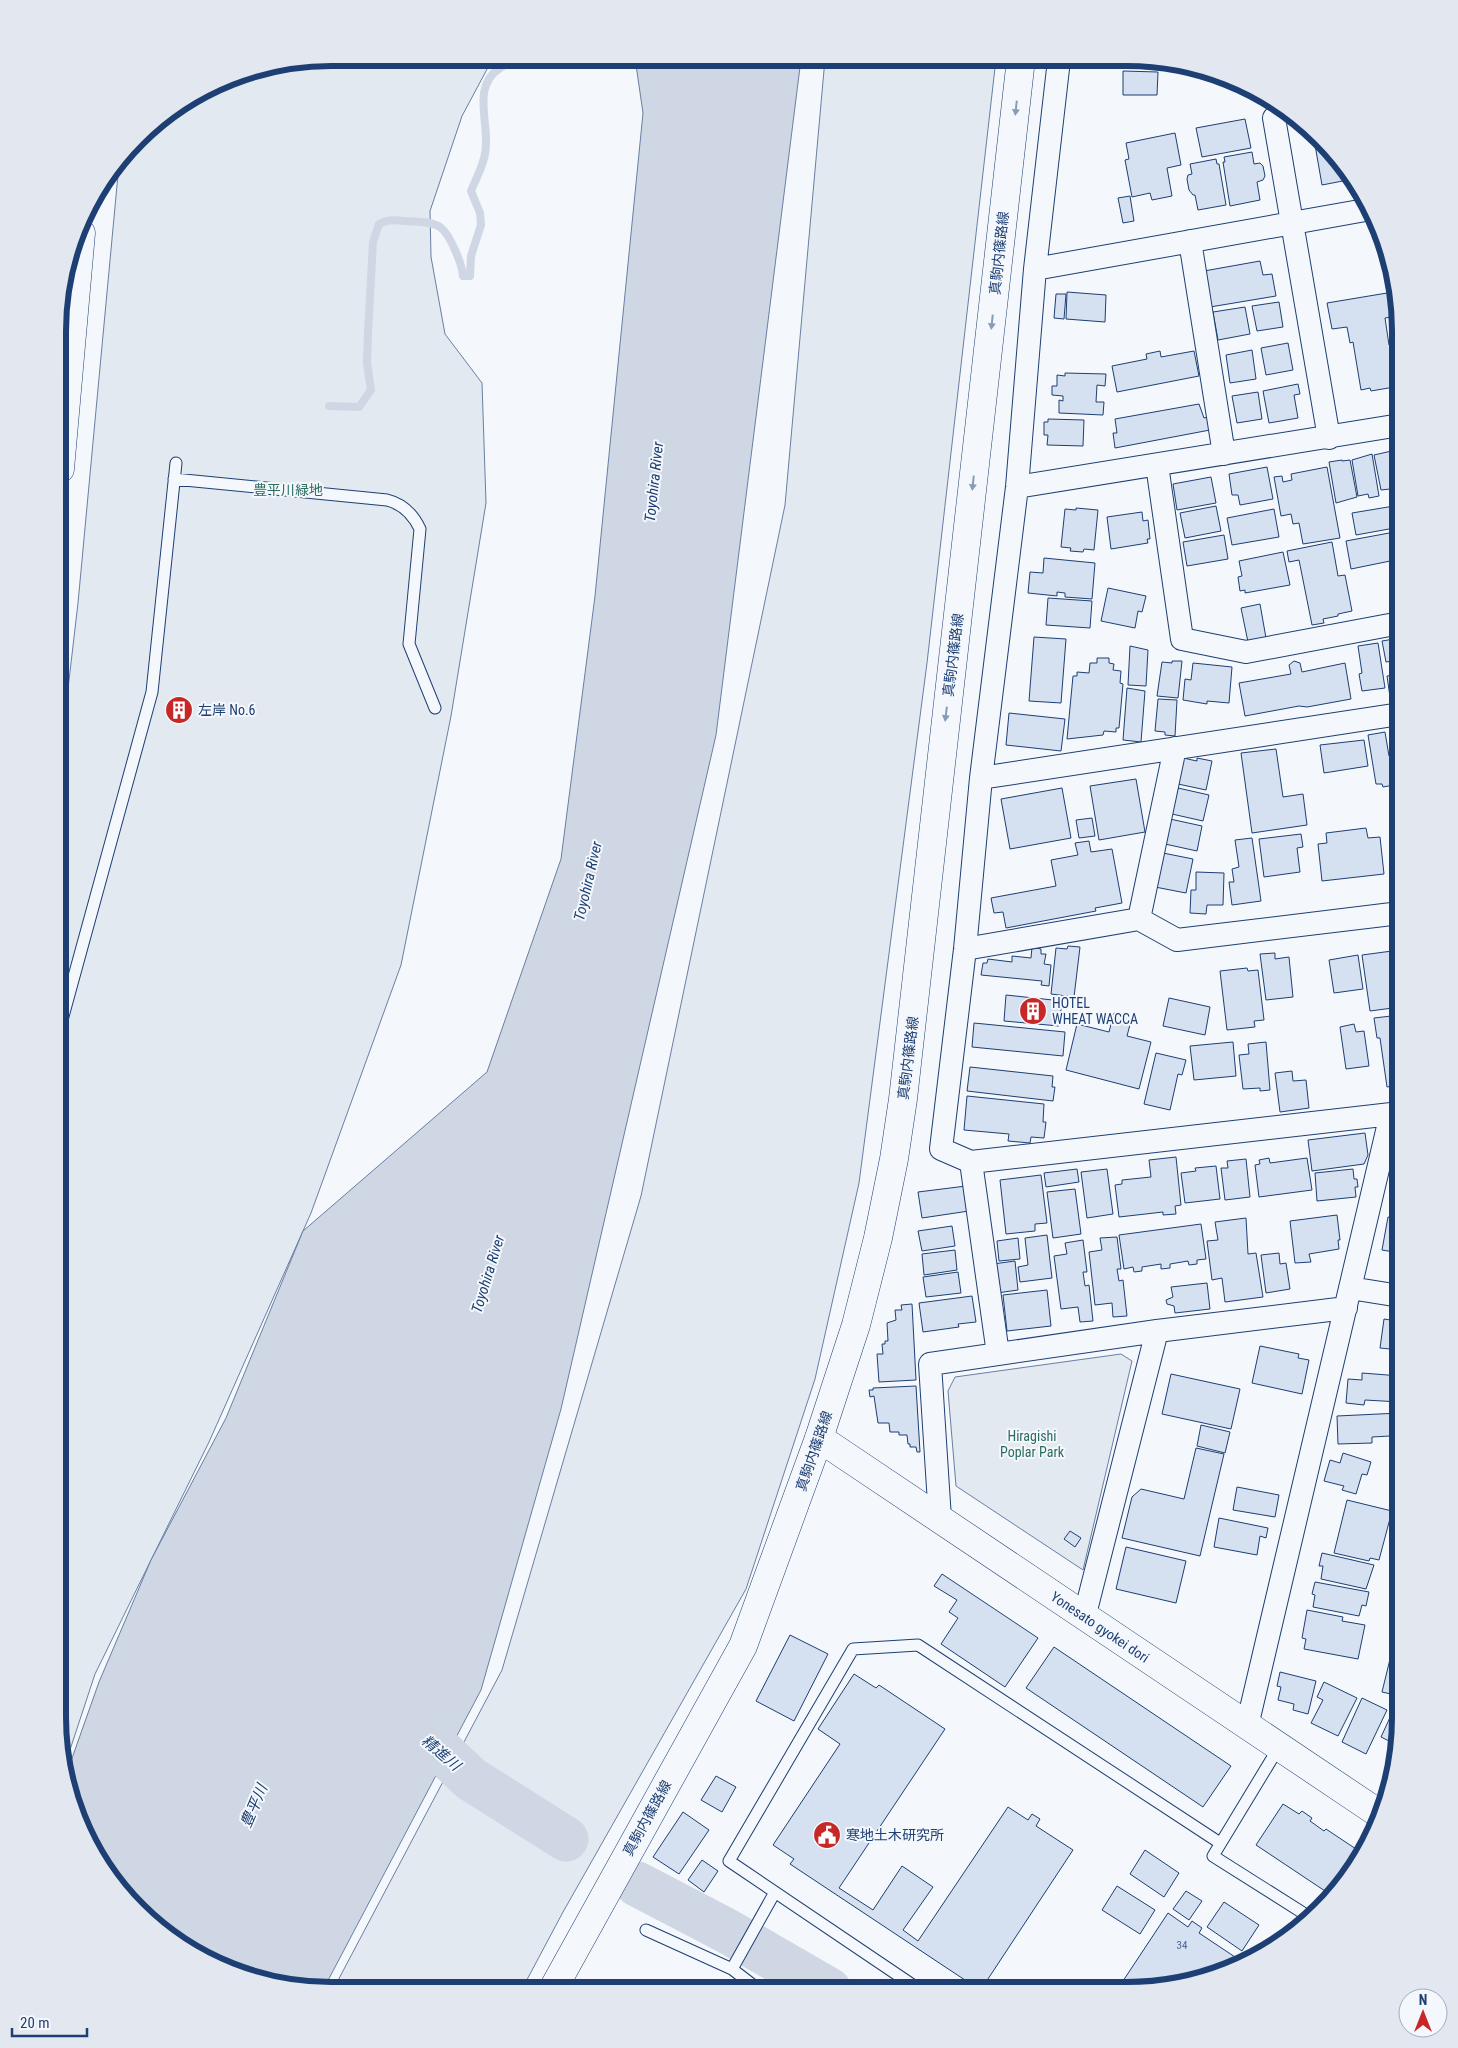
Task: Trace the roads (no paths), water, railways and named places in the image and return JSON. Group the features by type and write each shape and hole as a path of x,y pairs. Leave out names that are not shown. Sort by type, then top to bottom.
{"main road":[{"name":"真駒内篠路線","path":"557,1982 743,1646 819,1438 856,1325 894,1159 903,1099 1020,66"},
{"path":"66,402 80,247"},
{"name":"Yonesato gyokei dori","path":"819,1438 1084,1618 1375,1811"}],"street":[{"path":"1058,66 1035,269 1017,487 981,778 966,949 941,1149 971,1162 1392,1114"},
{"path":"1274,118 1329,438"},
{"path":"1035,269 1362,211"},
{"path":"1190,241 1224,454"},
{"path":"1017,487 1392,426"},
{"path":"1157,465 1182,639 1246,652 1392,625"},
{"path":"981,778 1392,715"},
{"path":"1139,919 1175,748"},
{"path":"966,949 1139,919 1178,940 1392,913"},
{"path":"1247,1726 1348,1298 1392,1129"},
{"path":"971,1162 998,1354"},
{"path":"940,1519 930,1364 1157,1332 1348,1298 1392,1296"},
{"path":"1084,1618 1157,1332"}],"lane":[{"path":"66,1005 152,692 176,463"},
{"path":"174,479 387,500 396,502 406,509 415,518 420,529 409,644 436,708"},
{"path":"908,1982 729,1861 853,1649 918,1645 1220,1843"},
{"path":"1279,1747 1213,1856 1304,1913"},
{"path":"732,1970 775,1892"},
{"path":"646,1930 732,1970 748,1982"}],"water":[{"path":"636,66 800,66 716,735 561,1409 481,1690 327,1982 280,1977 230,1962 199,1946 170,1927 144,1904 111,1864 94,1834 80,1802 70,1763 99,1682 151,1560 226,1418 303,1231 487,1072 561,859 595,596 643,113"}],"waterway":[{"path":"329,406 359,407 371,390 367,363 368,332 373,242 379,224 399,220 428,223 440,227 448,236 455,250 463,276 470,276 471,256 481,225 480,213 471,191 485,154 484,96 486,85 491,76 504,66"},
{"name":"精進川","path":"398,1719 436,1746 471,1779 566,1839"},
{"name":"精進川","path":"637,1884 727,1931 815,1982"}],"place":[{"name":"左岸 No.6","path":"179,710"},
{"name":"HOTEL WHEAT WACCA","path":"1033,1011"},
{"name":"寒地土木研究所","path":"827,1835"}],"water label":[{"name":"Toyohira River","path":"654,482"},
{"name":"Toyohira River","path":"588,881"},
{"name":"Toyohira River","path":"488,1274"},
{"name":"豊平川","path":"254,1806"}],"park label":[{"name":"豊平川緑地","path":"288,490"},
{"name":"Hiragishi Poplar Park","path":"1032,1444"}]}
